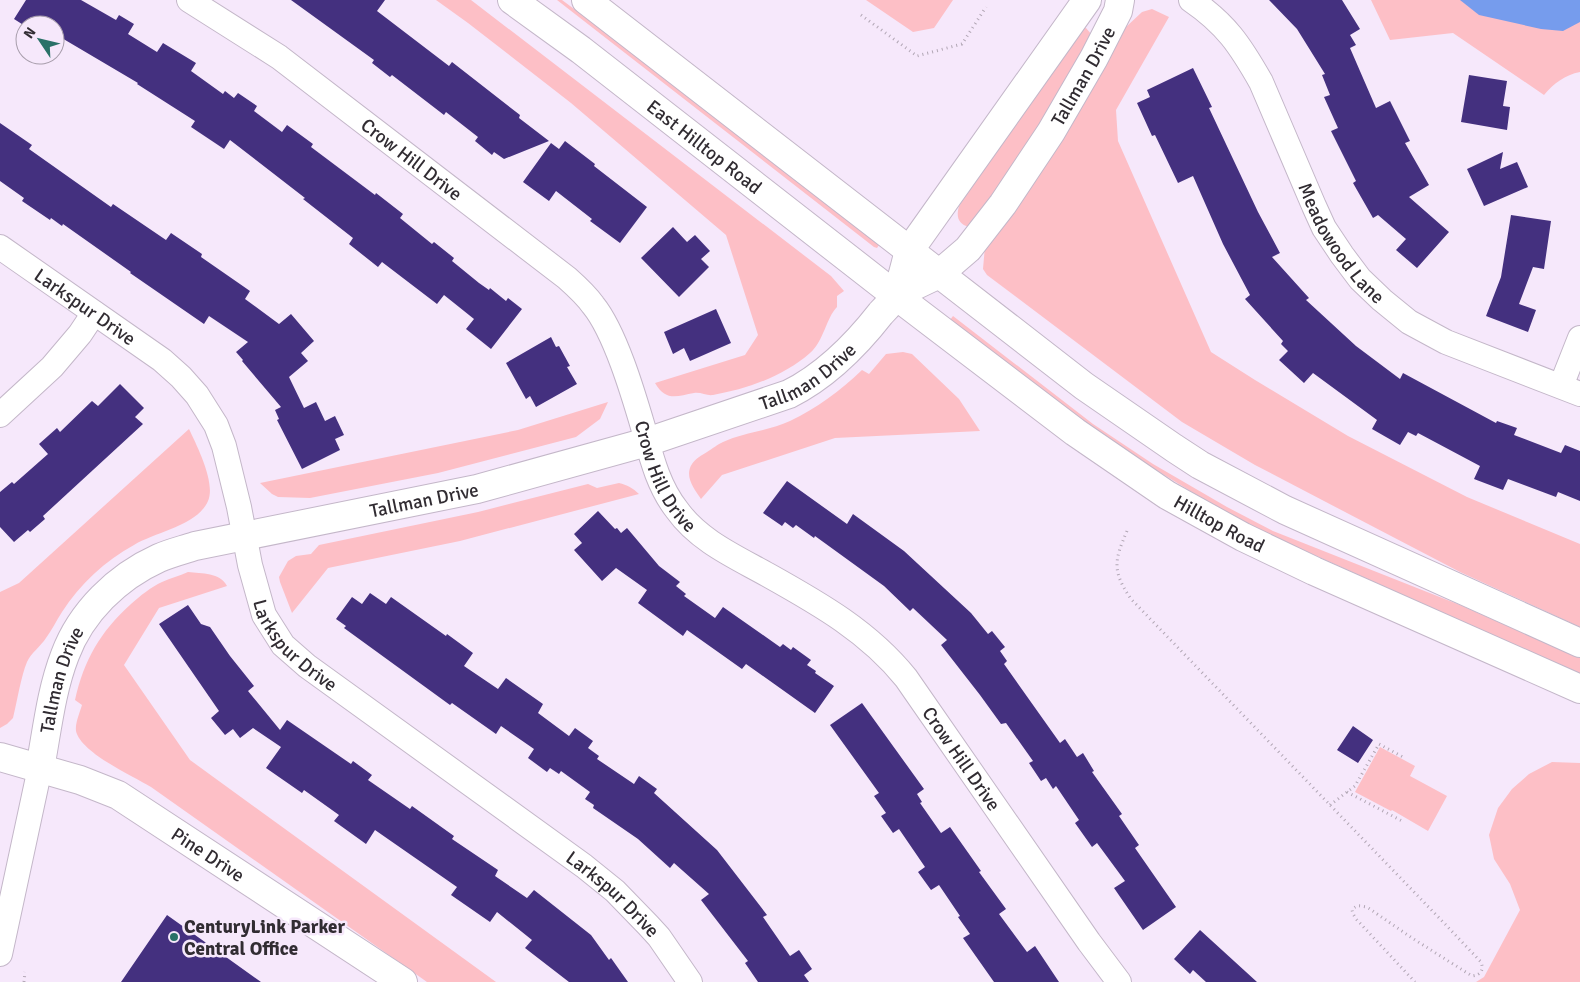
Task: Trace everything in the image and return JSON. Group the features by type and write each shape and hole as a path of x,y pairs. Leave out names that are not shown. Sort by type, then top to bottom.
{"main road":[{"name":"East Hilltop Road","path":"512,0 581,50 896,295"},
{"path":"586,0 1084,386 1200,465 1284,510 1580,643"},
{"name":"Tallman Drive","path":"40,768 50,716 65,656 80,627 103,598 133,572 160,558 195,546 477,489 647,442 789,394 807,385 823,373 854,343 896,295 909,251 1087,0"},
{"name":"Tallman Drive","path":"896,295 939,274 968,249 1004,204 1051,132 1094,58 1118,12 1120,0"},
{"name":"Hilltop Road","path":"896,295 1075,432 1191,510 1314,571 1580,689"},
{"name":"Pine Drive","path":"0,757 80,780 118,795 402,982"}],"street":[{"name":"Crow Hill Drive","path":"189,0 279,57 576,286 594,305 603,319 614,344 638,411 655,469 670,501 677,511 694,530 717,547 838,616 868,638 896,666 1119,982"},
{"name":"Meadowood Lane","path":"1191,0 1229,32 1250,62 1261,82 1324,228 1360,279 1396,312 1446,342 1570,390"},
{"name":"Larkspur Drive","path":"0,247 162,360 189,386 203,404 216,425 224,446 261,606 269,625 283,645 307,666 609,886 626,901 659,937 690,982"},
{"path":"0,415 52,367 80,334 94,313"},
{"path":"1570,390 1580,338"},
{"path":"0,954 40,768"}],"path":[{"path":"861,15 918,56 962,44 986,7"},
{"path":"1127,531 1117,558 1117,568 1118,577 1131,599 1482,962 1481,972 1472,976 1367,907 1355,906 1352,914 1414,982"},
{"path":"1330,805 1355,786 1379,744 1404,757"},
{"path":"1347,792 1402,821"},
{"path":"24,982 25,972"}],"shaded area":[{"path":"436,0 471,0 831,276 844,291 837,296 837,307 815,348 800,361 777,375 739,389 711,395 697,393 672,396 663,393 655,383 745,355 758,335 726,235 571,103"},
{"path":"557,0 562,0 605,32 877,242 879,245 877,248 874,247"},
{"path":"866,0 953,0 934,28 913,32"},
{"path":"1371,0 1580,0 1580,72 1560,80 1544,95 1453,33 1390,40"},
{"path":"1152,9 1169,17 1116,110 1118,141 1211,352 1348,436 1467,497 1580,544 1580,627 1460,572 1255,465 1182,422 987,275 983,269 985,246 1126,27 1142,12"},
{"path":"1086,28 1092,35 1037,140 969,227 962,224 958,217 959,206 1052,66 1080,29"},
{"path":"953,316 1093,424 1153,464 1227,507 1273,531 1460,605 1580,658 1580,675 1279,539 1221,510 1119,447 950,320"},
{"path":"903,352 912,354 959,399 980,431 835,438 722,475 701,499 689,478 692,464 699,457 719,444 731,439 774,427 810,411 862,370 869,374 886,354"},
{"path":"608,402 600,419 576,437 438,473 310,498 278,497 260,483 518,430"},
{"path":"189,429 201,455 210,485 208,501 203,510 195,517 175,528 143,540 123,551 85,583 69,602 44,641 27,662 13,718 0,728 0,592 19,583"},
{"path":"619,483 630,487 639,494 460,541 328,568 292,613 280,582 279,577 288,561 296,556 311,554 319,545 478,512 588,484 597,488"},
{"path":"188,572 215,576 224,581 227,586 159,608 124,665 190,760 496,982 427,982 151,787 97,755 80,739 76,728 82,705 75,700 88,659 102,636 131,604 154,586"},
{"path":"1380,747 1415,766 1410,776 1447,796 1428,831 1392,810 1355,792"},
{"path":"1552,762 1580,763 1580,982 1476,982 1484,977 1520,910 1510,884 1494,859 1489,835 1498,808 1512,789 1529,774"}],"water":[{"path":"1460,0 1580,0 1580,22 1563,31 1541,29 1479,15"}],"building":[{"path":"26,0 81,0 116,20 119,15 134,24 128,34 157,52 163,43 196,63 191,71 223,94 225,91 234,98 238,93 257,106 254,111 282,132 287,125 313,144 311,147 403,214 400,218 432,244 434,242 454,258 452,261 479,283 489,290 490,288 506,301 508,298 522,309 491,349 466,329 474,319 444,295 437,304 382,262 378,267 349,244 353,238 230,140 224,149 191,127 195,121 138,83 65,40 65,15 17,15"},
{"path":"291,0 385,0 377,11 449,66 452,62 520,115 519,118 549,141 504,159 494,152 492,155 475,141 478,137 446,112 444,115 392,75 390,77 372,63 374,60"},
{"path":"1269,0 1342,0 1360,29 1350,35 1356,45 1350,48 1376,108 1390,101 1410,141 1405,143 1429,185 1409,197 1449,232 1417,268 1396,250 1406,239 1378,215 1373,218 1353,183 1356,181 1331,131 1338,128 1324,97 1330,95 1322,75 1325,74 1297,29"},
{"path":"1193,68 1212,107 1209,108 1258,212 1280,253 1272,257 1309,298 1306,300 1356,346 1400,379 1403,373 1496,423 1497,421 1517,428 1514,435 1561,453 1565,445 1580,451 1580,501 1558,492 1556,497 1508,479 1503,490 1474,479 1480,466 1418,433 1416,436 1408,432 1400,445 1372,429 1377,420 1313,373 1304,383 1279,360 1288,351 1281,344 1283,341 1245,299 1250,295 1223,244 1193,176 1178,183 1155,135 1152,136 1137,103 1150,97 1147,90"},
{"path":"1469,75 1507,81 1503,106 1510,107 1507,130 1461,122"},
{"path":"0,123 32,145 29,149 111,207 113,204 166,240 171,233 202,254 201,257 250,291 245,299 279,324 291,314 314,341 301,353 308,361 289,377 304,408 316,402 325,421 335,416 344,435 335,439 340,450 302,469 277,420 279,419 275,410 281,407 236,352 248,342 209,316 204,324 63,224 62,226 51,218 50,220 22,201 24,198 0,181"},
{"path":"565,141 647,207 620,243 590,221 592,219 556,191 549,201 523,182 551,143 559,149"},
{"path":"1503,152 1500,169 1517,162 1528,187 1484,206 1467,169"},
{"path":"1511,215 1551,221 1544,269 1533,267 1519,304 1536,310 1528,332 1486,316 1501,277"},
{"path":"673,227 687,242 695,235 710,251 701,259 709,267 679,297 641,258"},
{"path":"716,309 731,343 690,361 684,348 673,354 664,332"},
{"path":"551,337 556,347 559,346 570,366 567,367 577,384 536,407 530,396 526,399 506,363"},
{"path":"120,384 144,408 135,417 143,424 43,516 45,519 30,532 28,530 14,542 0,527 0,492 12,482 14,484 48,454 39,444 57,428 60,432 92,401 98,406"},
{"path":"787,481 847,524 853,514 904,551 971,613 988,634 992,631 1005,647 1000,651 1007,661 1004,664 1060,743 1065,739 1077,757 1083,753 1094,771 1092,772 1122,814 1119,816 1139,845 1135,848 1176,907 1143,930 1114,888 1125,881 1097,843 1092,847 1075,823 1079,820 1056,786 1053,789 1046,778 1041,781 1029,763 1033,761 1006,723 1001,724 941,645 947,640 913,608 910,611 884,586 815,536 814,538 796,525 793,528 785,522 782,526 763,513"},
{"path":"598,511 621,533 627,528 659,566 680,582 676,586 686,594 684,596 715,618 723,607 780,647 783,644 791,650 793,647 811,660 807,665 834,686 815,713 746,664 742,669 687,630 683,636 638,603 647,590 616,568 602,581 574,550 582,543 574,534"},
{"path":"370,593 386,604 391,597 446,636 447,634 473,653 464,666 498,689 506,678 543,704 538,713 569,736 575,728 593,741 588,748 599,756 597,759 634,784 639,776 657,789 654,793 717,850 767,915 763,917 790,956 799,950 812,969 804,975 809,982 758,982 745,963 748,961 701,900 709,894 674,863 670,868 638,839 593,808 594,805 585,799 590,792 561,771 559,774 550,768 547,772 528,758 534,749 501,726 496,734 452,703 450,705 344,628 346,626 336,619 352,597 362,604"},
{"path":"188,605 201,624 210,627 254,686 248,691 280,730 287,720 351,764 353,761 372,775 368,780 410,809 412,806 454,836 452,839 498,870 495,876 527,898 534,890 591,935 628,982 569,982 525,948 532,940 497,912 490,922 451,895 457,887 375,830 366,844 334,821 339,815 304,790 302,793 266,768 281,747 253,728 240,738 233,729 225,735 211,718 219,711 159,624"},
{"path":"862,703 924,789 917,794 922,802 920,803 941,833 950,827 1006,909 999,914 1027,952 1035,946 1059,982 994,982 963,938 970,934 958,917 960,916 939,885 931,890 918,872 925,867 899,829 893,833 881,816 886,813 874,796 879,793 830,725"},
{"path":"1353,726 1373,740 1358,763 1337,750"},
{"name":"CenturyLink Parker Central Office","path":"167,915 226,957 261,982 121,982"},
{"path":"1200,930 1257,982 1206,982 1193,970 1190,974 1174,959"}],"place":[{"name":"CenturyLink Parker Central Office","path":"174,937"}]}
